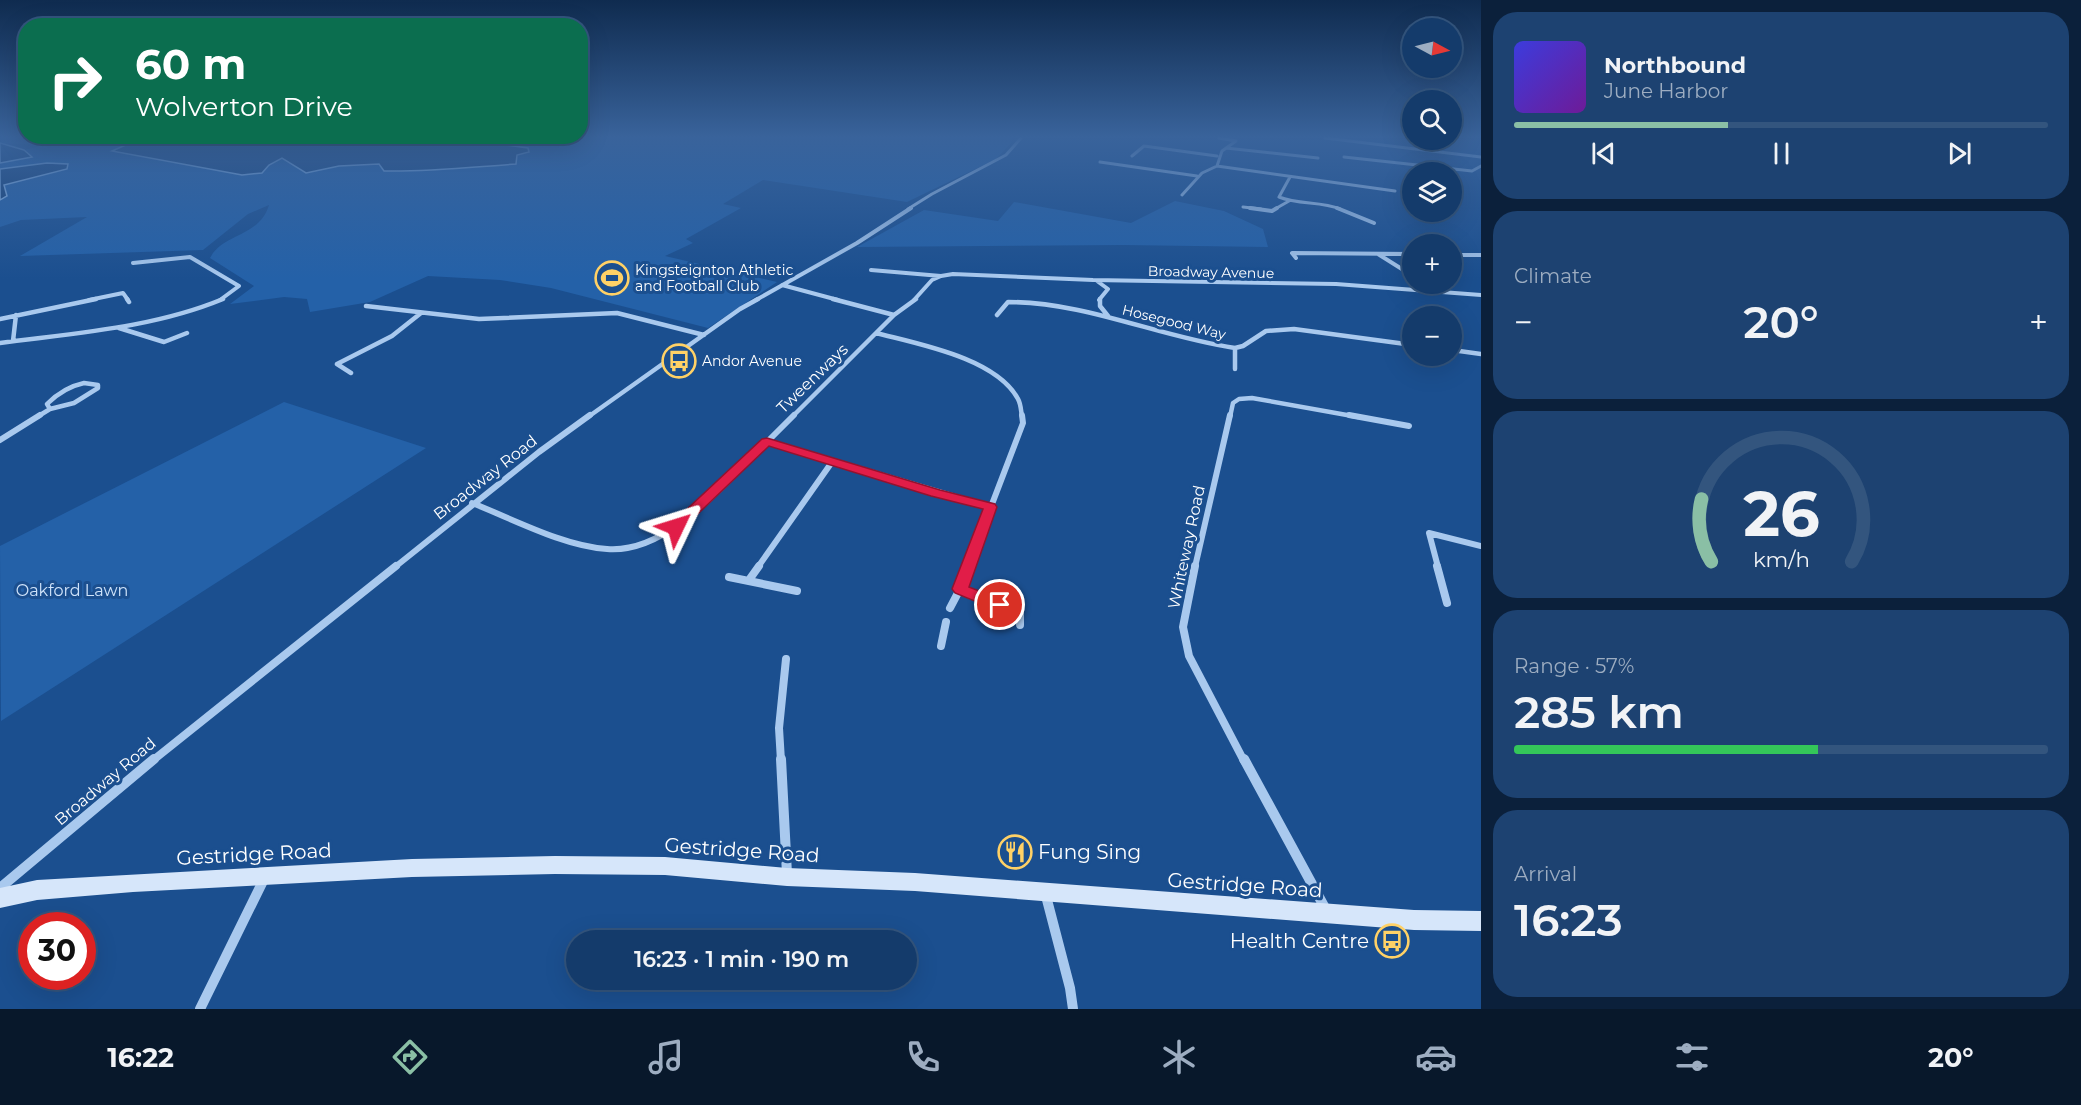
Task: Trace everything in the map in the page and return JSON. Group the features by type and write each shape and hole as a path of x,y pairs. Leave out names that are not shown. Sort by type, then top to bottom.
{"main road":[{"name":"Gestridge Road","path":"0,898 37,890 266,875 412,868 555,865 664,866 787,878 915,882 1414,920 1481,921"}],"street":[{"name":"Broadway Road","path":"0,888 100,802 472,503 539,452 704,335 781,284 857,243 949,185"},
{"path":"1182,195 1190,185"},
{"path":"1285,185 1279,196 1289,201 1332,206 1374,223"},
{"path":"1351,185 1395,191"},
{"path":"1243,207 1272,211 1289,201"},
{"path":"1296,258 1292,253 1402,254"},
{"path":"1378,254 1402,269"},
{"path":"1462,255 1481,255"},
{"path":"0,343 117,328 160,319 212,304 233,294 238,286 190,257 133,263"},
{"name":"Broadway Avenue","path":"871,270 941,276 953,274 1093,280 1336,284 1402,288"},
{"path":"781,284 894,315 921,295 932,280 941,276"},
{"name":"Hosegood Way","path":"1093,280 1108,289 1098,297 1097,302 1099,308 1109,316"},
{"path":"0,319 123,293 129,302"},
{"name":"Broadway Avenue","path":"1462,293 1481,295"},
{"name":"Hosegood Way","path":"998,315 1008,302 1027,302 1109,316 1235,348"},
{"path":"366,306 480,319 617,313 704,335"},
{"path":"351,373 337,364 381,344 406,327 421,313"},
{"path":"14,341 16,315"},
{"name":"Tweenways","path":"472,503 584,545 610,550 636,547 666,534 686,519 767,442 894,315"},
{"path":"117,328 164,342 187,333"},
{"path":"1235,369 1235,348 1243,346 1266,331 1294,329 1402,344"},
{"path":"876,333 958,355 984,369 1011,388 1020,401 1023,423 960,589 950,609"},
{"path":"1462,351 1481,354"},
{"path":"0,440 50,409 84,398 98,388 98,385 93,383 73,386 47,404 50,409"},
{"name":"Whiteway Road","path":"1328,914 1220,716 1190,656 1183,627 1202,530 1233,403 1239,399 1252,398 1409,426"},
{"path":"767,442 990,507"},
{"path":"749,580 832,462"},
{"path":"1447,603 1429,533 1481,546"},
{"path":"729,577 797,591"},
{"path":"960,589 1020,614 1020,625"},
{"path":"941,646 946,622"},
{"path":"786,659 779,728 787,878"},
{"path":"200,1009 266,875"},
{"path":"1045,891 1070,988 1073,1009"}],"green space":[{"path":"4,185 755,185 723,204 741,208 686,239 693,243 665,256 777,282 708,328 551,288 500,280 428,276 370,302 310,312 307,299 284,297 230,304 254,286 210,258 223,244 258,223 269,205 248,214 203,250 20,256 87,217 21,220 0,227 0,200 7,196"},
{"path":"796,185 942,185 907,202"},
{"path":"1175,201 1224,211 1263,229 1268,247 1123,245 857,247 924,210 998,221 1014,202 1131,223"},
{"name":"Oakford Lawn","path":"284,402 426,448 1,721 0,546"}],"shaded area":[{"path":"0,185 4,185 7,196 0,200"}],"place":[{"name":"Kingsteignton Athletic and Football Club","path":"612,278"},
{"name":"Andor Avenue","path":"679,361"},
{"name":"Fung Sing","path":"1015,852"},
{"name":"Health Centre","path":"1392,941"}],"route":[{"path":"676,527 767,442 990,507 960,589 1000,605"}]}
